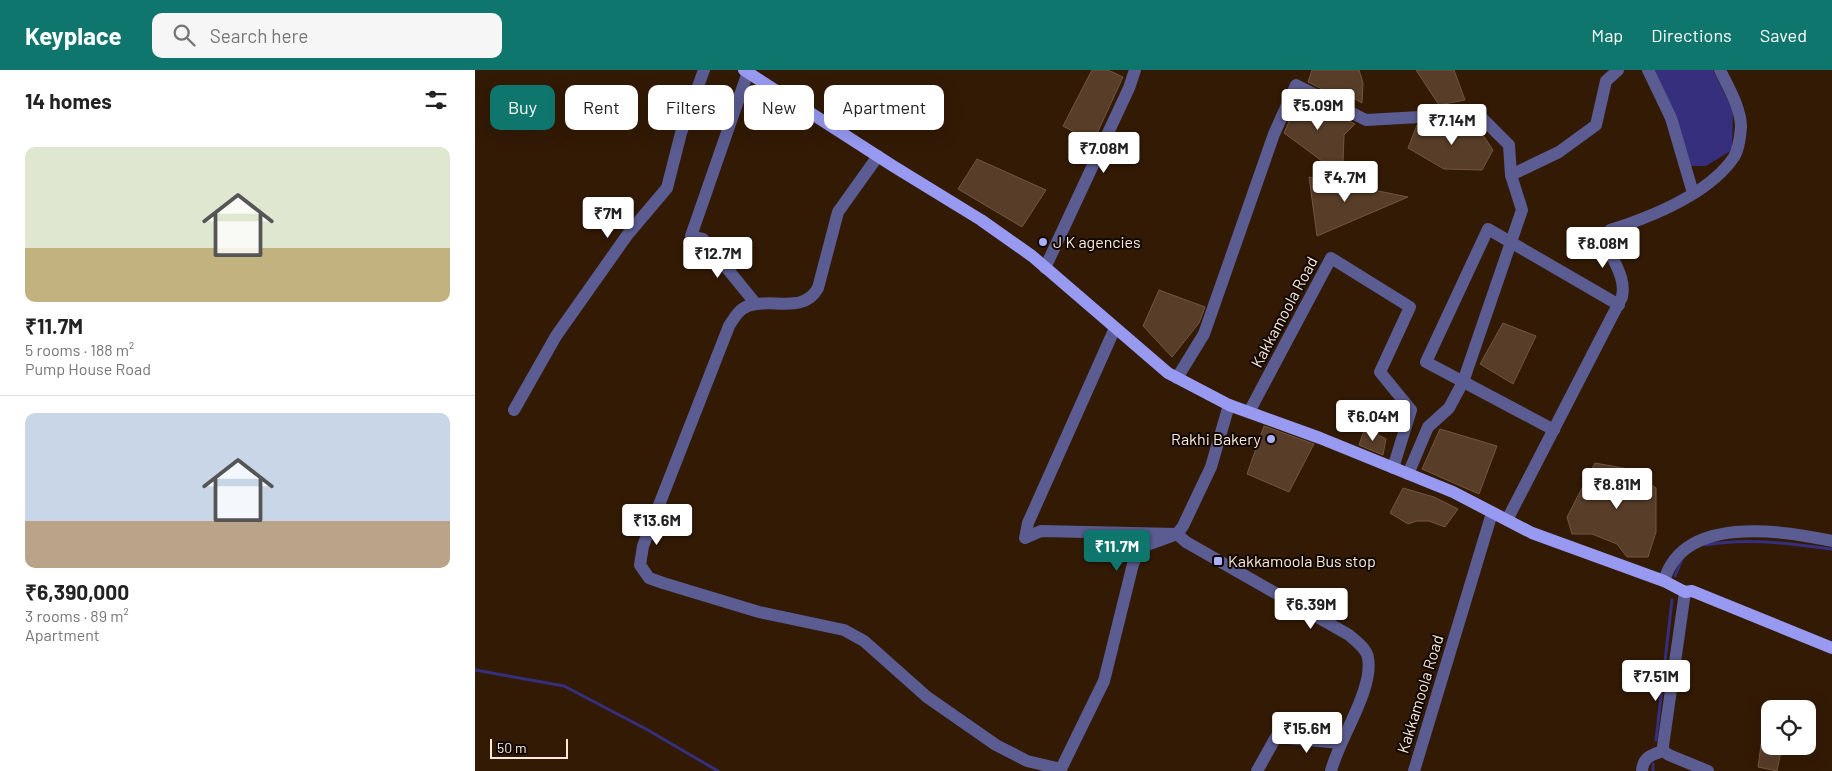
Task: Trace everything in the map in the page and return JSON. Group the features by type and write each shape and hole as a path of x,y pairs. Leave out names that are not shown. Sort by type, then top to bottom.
{"main road":[{"path":"746,71 877,156 981,220 1045,268 1168,373 1177,378 1229,405 1453,492 1532,533 1664,581 1685,592 1692,591 1832,648"}],"street":[{"path":"514,410 556,336 628,234 667,188 681,133 703,70"},
{"path":"1045,268 1129,88 1135,70"},
{"path":"1511,175 1559,152 1596,125 1606,81 1618,70"},
{"path":"1648,70 1671,118 1693,193"},
{"path":"1507,520 1619,304 1624,288 1621,274 1606,245 1605,236 1610,230 1685,199 1716,176 1735,157 1741,126 1732,94 1720,70"},
{"path":"746,71 691,236 703,239 757,304"},
{"path":"1177,378 1204,334 1274,134 1296,85 1366,120 1438,116 1482,118 1509,145 1511,175 1521,210 1512,243 1463,382 1449,408 1429,427 1408,474"},
{"path":"877,156 838,212 814,295 806,302 796,304 757,304 740,311 729,326 643,546 640,565 643,572 649,578 759,612 844,630 864,641 927,697 997,745 1027,761 1061,770 1104,680 1133,564 1138,553 1144,546 1177,534 1183,526 1211,467 1229,405"},
{"path":"1553,430 1426,362 1488,229 1619,304"},
{"name":"Kakkamoola Road","path":"1249,412 1331,258 1410,307 1380,372 1411,410 1393,468"},
{"path":"1115,328 1028,523 1025,538 1041,531 1177,534 1186,542 1349,635 1360,644 1369,658 1363,694 1340,743 1331,771"},
{"name":"Kakkamoola Road","path":"1414,771 1492,513"},
{"path":"1664,581 1668,568 1676,557 1707,538 1725,533 1743,530 1832,540"},
{"path":"1663,751 1663,735 1685,592"},
{"path":"1257,771 1276,738 1340,743"},
{"path":"1642,771 1645,760 1650,755 1663,751 1708,771"}],"shaded area":[{"path":"1647,70 1713,70 1733,111 1732,150 1706,166 1682,166"}],"building":[{"path":"1092,70 1108,70 1123,77 1093,142 1063,126"},
{"path":"1312,70 1359,70 1363,83 1362,103 1341,91 1338,97 1308,82"},
{"path":"1416,70 1454,70 1465,100 1439,105"},
{"path":"1300,96 1355,124 1344,135 1343,161 1322,161 1284,133"},
{"path":"1417,125 1477,126 1493,150 1482,170 1444,169 1408,148"},
{"path":"977,159 1046,190 1022,227 958,189"},
{"path":"1309,177 1408,197 1317,236"},
{"path":"1159,290 1205,307 1199,323 1172,357 1143,326"},
{"path":"1503,323 1536,336 1513,384 1480,364"},
{"path":"1264,426 1314,444 1289,492 1247,474"},
{"path":"1365,428 1386,439 1383,455 1359,445"},
{"path":"1440,429 1497,446 1479,494 1422,469"},
{"path":"1595,463 1629,469 1656,488 1656,532 1648,557 1627,557 1617,544 1592,534 1572,534 1567,517"},
{"path":"1403,488 1434,497 1458,509 1445,527 1429,521 1417,521 1408,524 1390,513"},
{"path":"1761,745 1761,755 1780,755 1777,771 1758,767"}],"waterway":[{"path":"1706,545 1753,541 1832,549"},
{"path":"1675,576 1682,559"},
{"path":"1656,740 1672,600"},
{"path":"475,670 564,686 646,729 718,771"},
{"path":"1653,764 1653,771"}],"place":[{"name":"J K agencies","path":"1043,242"},
{"name":"Rakhi Bakery","path":"1271,439"},
{"name":"Kakkamoola Bus stop","path":"1218,561"}]}
